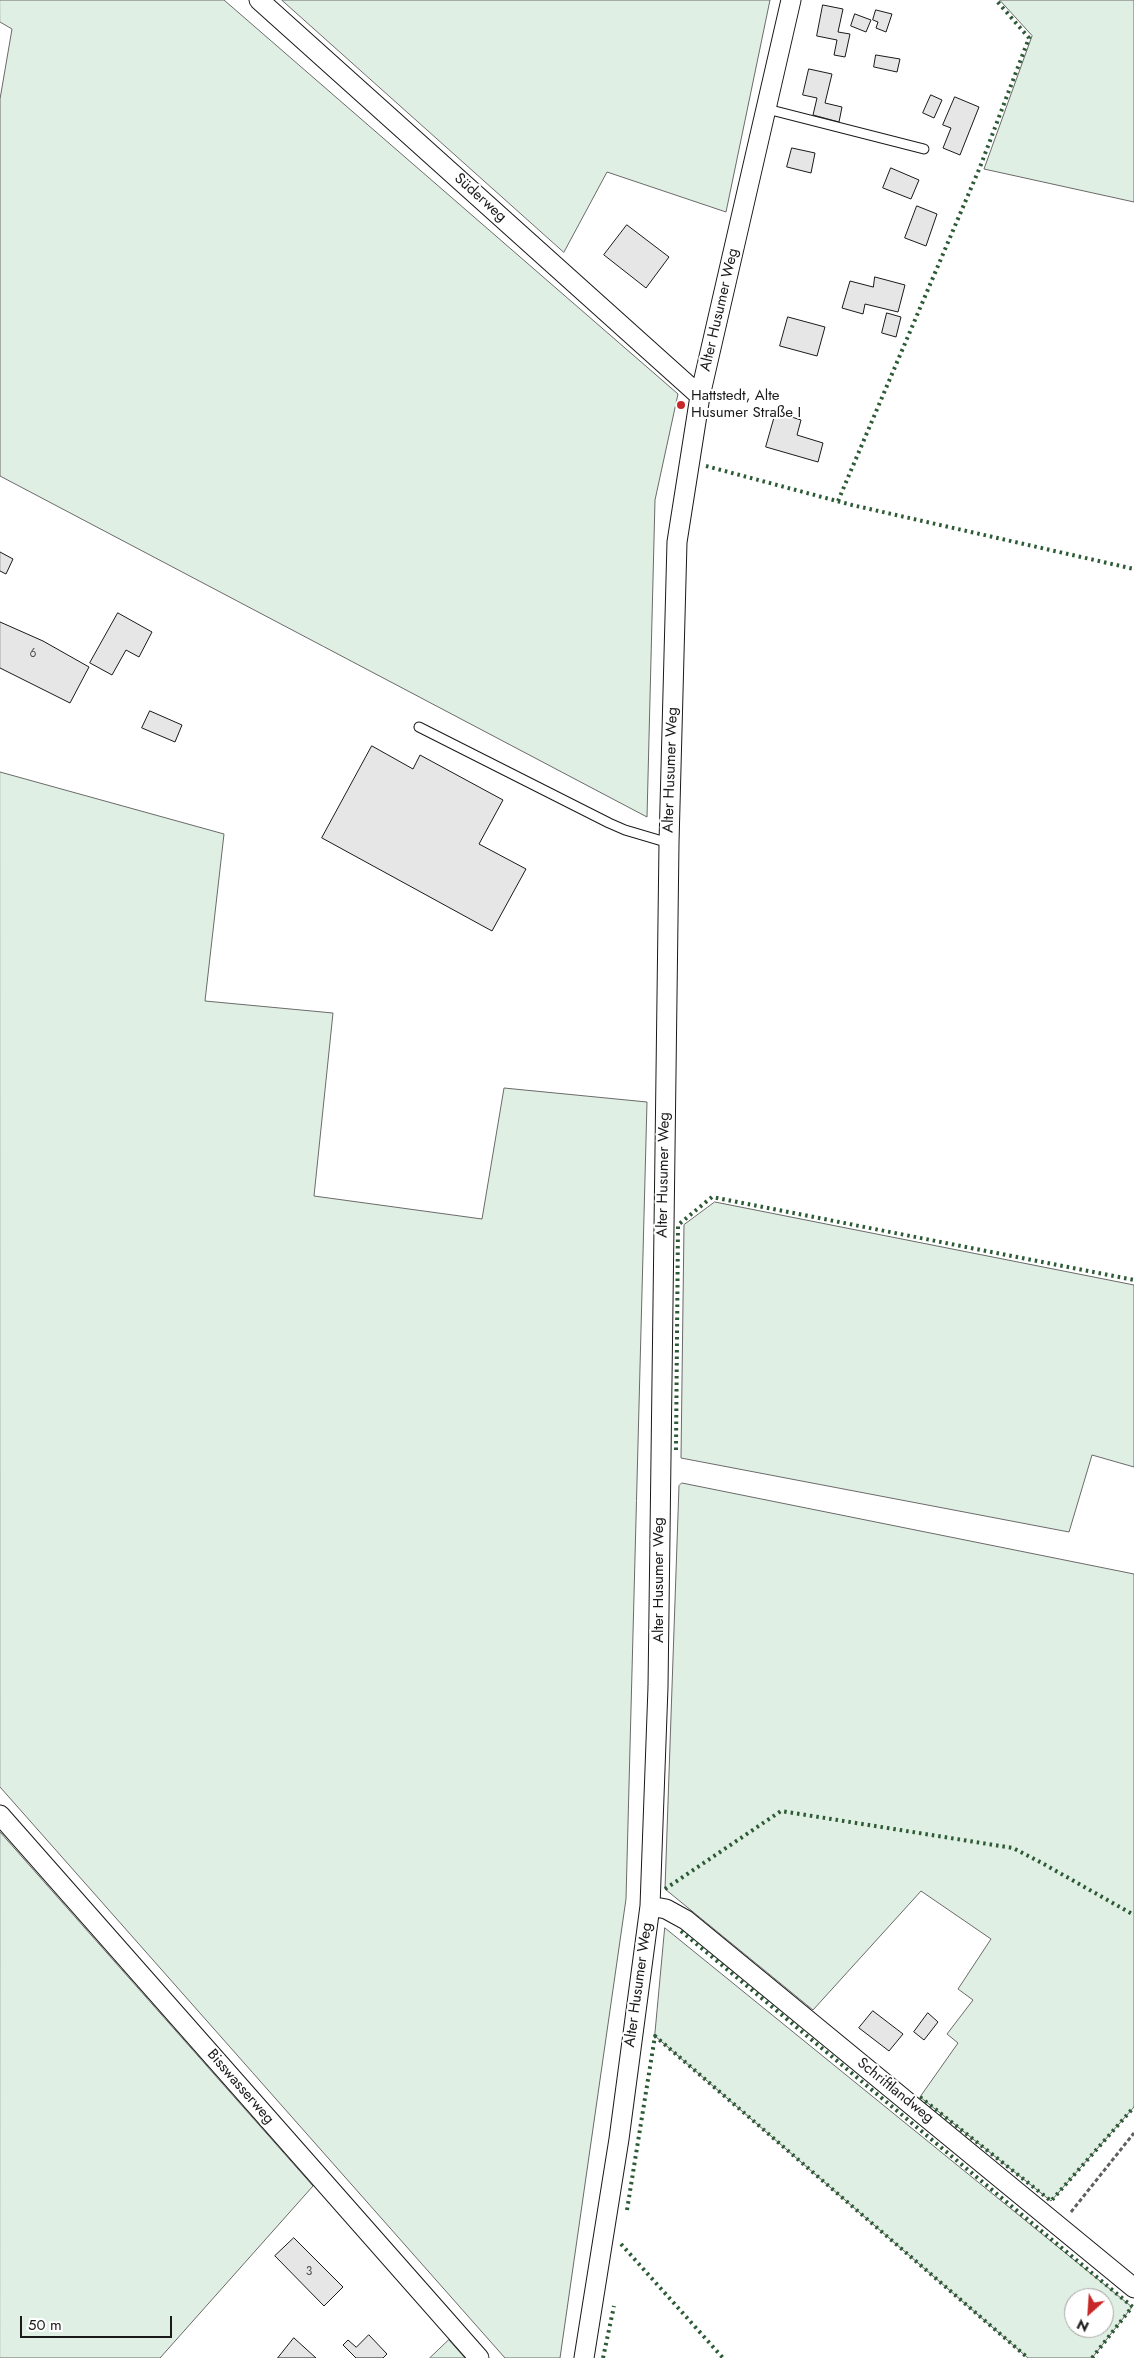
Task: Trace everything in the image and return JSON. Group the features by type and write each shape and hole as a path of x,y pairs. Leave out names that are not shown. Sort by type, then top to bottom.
{"street":[{"name":"Süderweg","path":"260,0 700,396"},
{"name":"Alter Husumer Weg","path":"584,2358 619,2139 650,1906 658,1687 669,843 677,542 700,396 791,0"},
{"name":"Bisswasserweg","path":"0,1815 479,2358"},
{"name":"Schriftlandweg","path":"650,1906 666,1909 686,1920 1134,2288"}],"lane":[{"path":"766,109 924,149"},
{"path":"419,727 609,823 625,830 669,843"}],"path":[{"path":"1060,2226 1134,2133"}],"green space":[{"path":"0,0 224,0 678,394 655,500 647,817 0,476 0,99 12,29 0,22"},
{"path":"282,0 770,0 726,212 607,172 564,252"},
{"path":"1000,0 1134,0 1134,202 984,169 1032,36"},
{"path":"0,772 224,834 205,1001 333,1013 314,1196 482,1219 504,1088 647,1102 626,1899 560,2358 505,2358 0,1787"},
{"path":"715,1202 1134,1285 1134,1467 1092,1455 1069,1532 681,1458 684,1225"},
{"path":"682,1483 1134,1574 1134,2107 1051,2201 920,2097 958,2043 947,2034 973,2000 958,1989 991,1939 921,1891 813,2010 665,1889 679,1486"},
{"path":"0,1832 313,2186 160,2358 0,2358"},
{"path":"665,1928 1109,2288 1064,2288 1064,2338 1108,2338 1092,2358 1028,2358 655,2036"},
{"path":"1114,2292 1132,2307 1114,2330"},
{"path":"449,2340 465,2358 430,2358"}],"building":[{"path":"823,5 843,9 838,32 850,34 845,57 834,55 837,40 817,36"},
{"path":"876,10 892,14 886,32 876,28 878,22 873,20"},
{"path":"855,14 871,20 866,32 851,26"},
{"path":"876,55 900,59 897,72 874,67"},
{"path":"809,69 832,74 825,103 842,107 839,122 813,115 817,98 803,95"},
{"path":"931,95 942,100 934,118 923,113"},
{"path":"955,97 979,107 960,155 943,148 951,128 943,125"},
{"path":"792,148 815,153 811,173 787,167"},
{"path":"891,168 919,180 911,199 883,188"},
{"path":"917,206 937,214 926,246 905,238"},
{"path":"627,225 669,257 646,288 604,255"},
{"path":"875,277 905,285 898,312 865,304 863,314 842,308 850,281 873,287"},
{"path":"887,313 901,317 896,337 882,333"},
{"path":"788,317 825,327 817,356 780,346"},
{"path":"776,412 801,420 797,435 823,443 818,462 766,447"},
{"path":"0,552 13,559 6,574 0,571"},
{"path":"118,613 152,632 139,657 126,650 112,675 90,663"},
{"path":"0,622 43,641 89,667 70,703 0,668"},
{"path":"150,711 182,725 175,742 142,728"},
{"path":"372,746 413,769 420,755 503,800 479,844 526,869 492,931 322,838"},
{"path":"873,2011 903,2034 889,2051 859,2028"},
{"path":"928,2013 938,2022 924,2040 914,2032"},
{"path":"294,2238 343,2287 324,2306 275,2256"},
{"path":"369,2335 387,2354 383,2358 356,2358 343,2345 348,2340 356,2347"},
{"path":"294,2338 316,2358 278,2358"}],"hedge":[{"path":"838,501 980,167 1029,38 996,0"},
{"path":"706,466 852,505 1134,569"},
{"path":"676,1450 678,1225 712,1197 1134,1280"},
{"path":"665,1889 781,1811 1013,1848 1134,1915"},
{"path":"681,1931 1134,2308"},
{"path":"627,2210 655,2036 1028,2358"},
{"path":"920,2097 1051,2201 1134,2107"},
{"path":"621,2244 723,2358"},
{"path":"603,2358 614,2306"},
{"path":"1092,2358 1132,2307"}],"place":[{"name":"Hattstedt, Alte Husumer Straße I","path":"681,405"}]}
